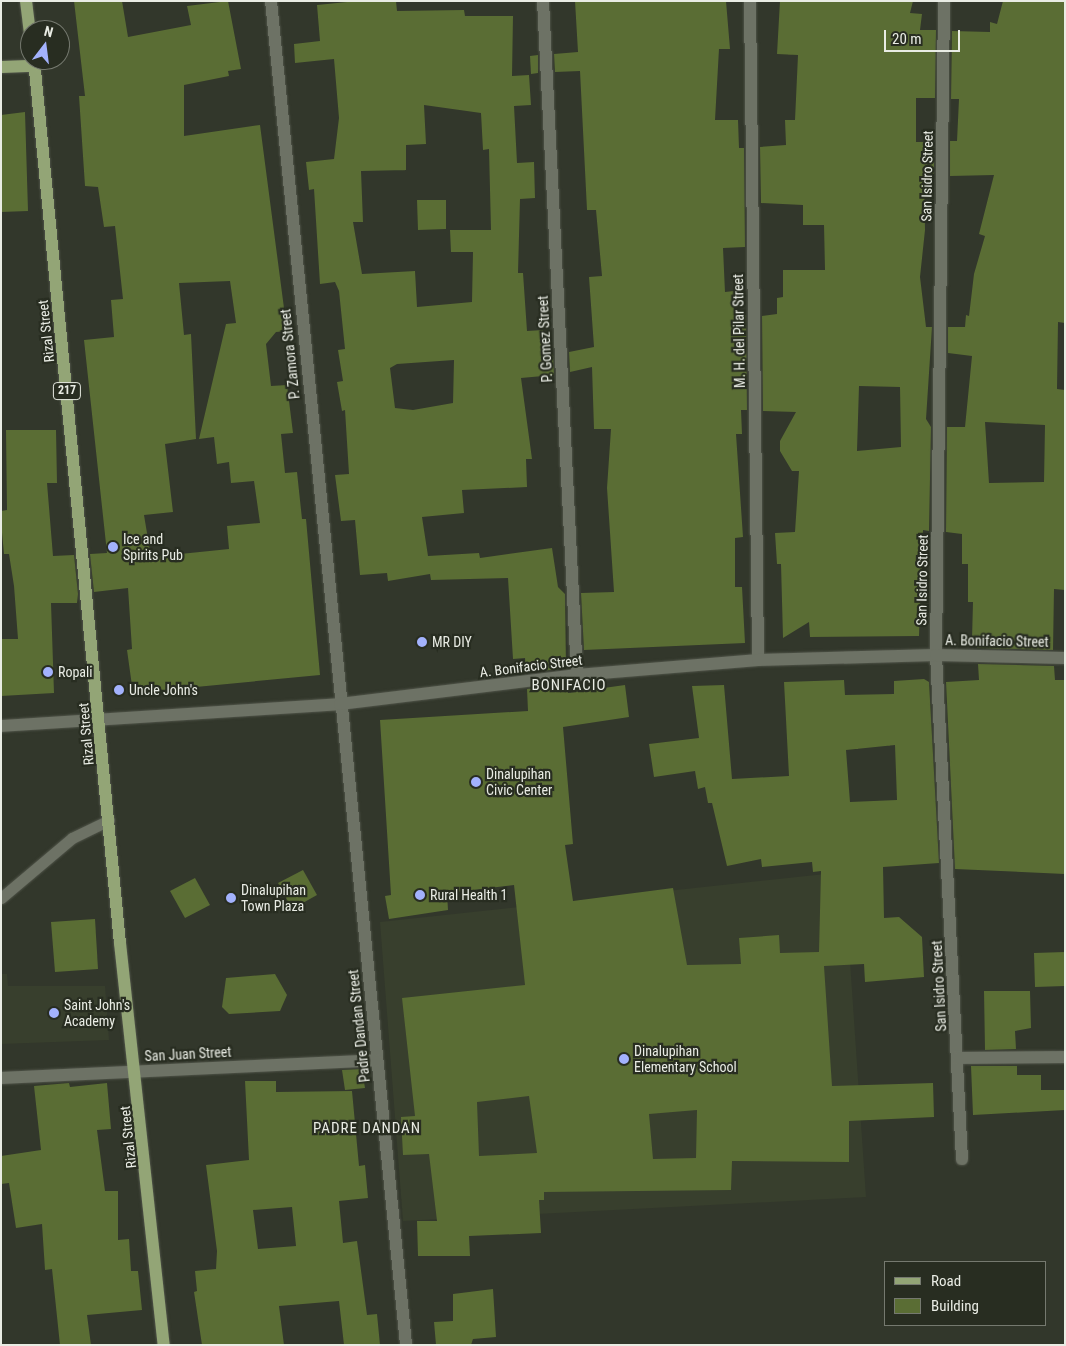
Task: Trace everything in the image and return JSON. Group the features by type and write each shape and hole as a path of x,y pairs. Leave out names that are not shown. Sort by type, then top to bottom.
{"main road":[{"path":"26,1 28,20"},
{"path":"1,67 20,65"},
{"name":"Rizal Street","path":"35,70 109,820 164,1345"}],"street":[{"name":"P. Zamora Street","path":"271,1 340,704"},
{"name":"P. Gomez Street","path":"543,1 577,675"},
{"name":"M. H. del Pilar Street","path":"750,1 758,660"},
{"name":"San Isidro Street","path":"944,1 936,655 962,1160"},
{"name":"A. Bonifacio Street","path":"1,726 340,704 577,675 758,660 936,655 1065,658"},
{"name":"Padre Dandan Street","path":"340,704 406,1345"},
{"path":"958,1058 1065,1056"},
{"name":"San Juan Street","path":"1,1078 377,1060"}],"lane":[{"path":"1,898 72,838 109,820"}],"shaded area":[{"name":"Dinalupihan Elementary School","path":"844,872 866,1197 403,1221 380,922"},
{"name":"Saint John's Academy","path":"1,974 7,974 8,986 105,986 109,1040 1,1044"}],"building":[{"path":"74,1 122,1 128,37 191,25 187,6 228,1 241,69 228,71 229,76 184,85 184,136 260,125 287,331 276,332 266,344 271,386 287,385 293,433 281,434 285,473 297,472 302,519 306,519 320,675 133,693 127,650 132,649 128,588 94,592 90,554 107,553 84,340 114,337 111,300 123,299 115,226 104,227 98,187 85,186 79,96 85,96","holes":["230,281 236,323 226,324 199,439 214,437 217,464 229,462 231,483 254,481 260,523 227,526 229,549 151,557 144,515 173,512 165,444 196,439 191,334 184,335 179,283"]},
{"path":"357,1 396,1 397,11 464,10 465,16 513,16 512,76 529,75 531,105 514,106 517,163 534,162 535,198 520,199 518,273 523,273 527,331 543,330 546,355 553,354 554,375 521,378 532,459 526,459 527,487 462,490 464,513 422,517 428,556 479,553 480,558 552,548 558,587 565,594 566,668 526,673 525,658 513,659 508,578 431,580 430,574 388,581 387,573 360,575 355,520 341,521 335,475 349,474 345,410 342,411 337,382 343,381 338,350 345,349 339,291 335,282 320,284 314,189 309,190 306,162 334,159 339,118 334,59 295,63 294,44 320,41 317,5","holes":["424,105 481,113 483,150 489,149 491,230 450,230 451,252 473,252 472,302 417,307 415,271 362,274 353,222 363,222 361,171 406,170 406,145 426,144","454,360 453,403 413,410 395,408 390,368 397,364"]},
{"path":"575,1 726,1 730,49 719,49 715,120 738,120 739,148 744,148 745,247 723,248 725,292 734,291 734,315 746,315 747,410 741,410 742,434 736,434 743,537 735,538 735,587 742,587 745,643 584,650 581,593 614,592 607,488 611,429 594,429 592,367 570,372 569,352 594,347 589,277 602,276 596,210 587,210 580,71 555,72 554,54 578,52"},
{"path":"780,1 913,1 910,13 922,14 920,30 936,30 935,98 916,98 916,142 934,142 934,177 924,177 925,230 920,277 926,327 932,327 926,419 931,427 929,531 923,530 919,636 810,637 809,622 783,638 781,564 777,564 775,533 795,532 799,471 792,471 780,451 780,441 796,412 763,411 762,316 777,314 777,298 783,297 783,270 825,270 824,225 803,225 803,205 761,203 760,147 786,145 785,120 795,120 798,55 777,54","holes":["859,386 900,387 901,447 857,451"]},
{"path":"1003,1 1065,1 1065,323 1058,322 1057,389 1065,390 1065,590 1054,589 1053,650 977,648 977,639 972,639 973,602 968,602 968,564 962,564 962,534 946,532 947,427 965,427 972,356 948,353 948,327 965,327 966,315 969,316 974,274 985,236 979,234 994,175 950,176 950,141 957,141 959,99 951,99 952,31 990,32 990,22 997,24","holes":["985,422 1045,425 1044,482 989,483"]},
{"path":"538,55 538,73 531,74 530,56"},
{"path":"25,112 28,211 1,212 1,115"},
{"path":"417,200 446,200 446,229 418,230"},
{"path":"6,430 56,430 57,483 47,483 53,556 74,555 78,594 77,603 51,603 54,693 1,696 1,639 18,639 14,586 9,554 4,554 1,522 1,511 7,510"},
{"path":"978,664 1054,666 1055,680 1065,680 1065,874 955,869 946,682 979,680"},
{"path":"924,679 929,682 939,863 883,867 884,918 899,917 922,937 924,977 865,982 864,964 824,966 832,1086 933,1083 934,1117 849,1121 849,1162 732,1161 731,1190 544,1192 544,1200 539,1200 541,1233 469,1236 470,1256 418,1256 417,1221 437,1221 429,1154 403,1155 401,1117 415,1116 402,998 525,985 514,885 447,893 448,910 389,919 385,896 391,895 380,720 528,711 527,689 568,684 568,693 625,685 629,717 563,727 573,844 565,845 573,901 673,888 687,965 741,964 739,938 779,935 780,953 819,952 821,871 813,872 812,862 762,867 761,859 727,866 712,803 708,803 705,787 698,789 695,771 654,777 649,744 699,738 692,686 724,685 732,779 789,776 784,682 844,680 845,695 894,694 894,681","holes":["895,745 897,800 850,802 846,750","529,1096 537,1153 479,1156 477,1102","697,1110 696,1158 653,1159 649,1114"]},
{"path":"303,870 317,895 292,909 278,883"},
{"path":"195,878 210,905 185,918 170,891"},
{"path":"95,919 98,969 55,972 51,922"},
{"path":"1065,952 1065,986 1035,987 1034,953"},
{"path":"275,974 287,995 280,1011 229,1014 222,1007 226,978"},
{"path":"984,991 1030,991 1031,1028 1015,1031 1016,1049 985,1050"},
{"path":"971,1066 1017,1066 1017,1075 1041,1075 1041,1090 1065,1090 1065,1110 973,1115"},
{"path":"362,1069 365,1088 345,1090 342,1070"},
{"path":"245,1081 276,1081 276,1092 352,1091 359,1166 365,1165 368,1198 339,1201 343,1243 357,1241 367,1315 377,1314 380,1345 344,1345 339,1301 279,1306 284,1345 202,1345 194,1292 197,1291 195,1271 216,1269 217,1251 206,1165 249,1160","holes":["292,1207 296,1246 258,1249 253,1210"]},
{"path":"69,1083 70,1087 107,1083 111,1129 97,1130 105,1191 118,1191 118,1240 129,1239 131,1271 138,1271 142,1310 87,1315 91,1345 60,1345 52,1269 45,1270 42,1224 16,1228 9,1183 1,1184 1,1156 41,1150 34,1086"},
{"path":"493,1289 496,1337 473,1339 471,1345 436,1345 434,1322 453,1321 453,1294"}],"place":[{"name":"Ice and Spirits Pub","path":"113,547"},
{"name":"MR DIY","path":"422,642"},
{"name":"Ropali","path":"48,672"},
{"name":"Uncle John's","path":"119,690"},
{"name":"Dinalupihan Civic Center","path":"476,782"},
{"name":"Rural Health 1","path":"420,895"},
{"name":"Dinalupihan Town Plaza","path":"231,898"},
{"name":"Saint John's Academy","path":"54,1013"},
{"name":"Dinalupihan Elementary School","path":"624,1059"}],"district":[{"name":"BONIFACIO","path":"569,686"},
{"name":"PADRE DANDAN","path":"367,1129"}]}
